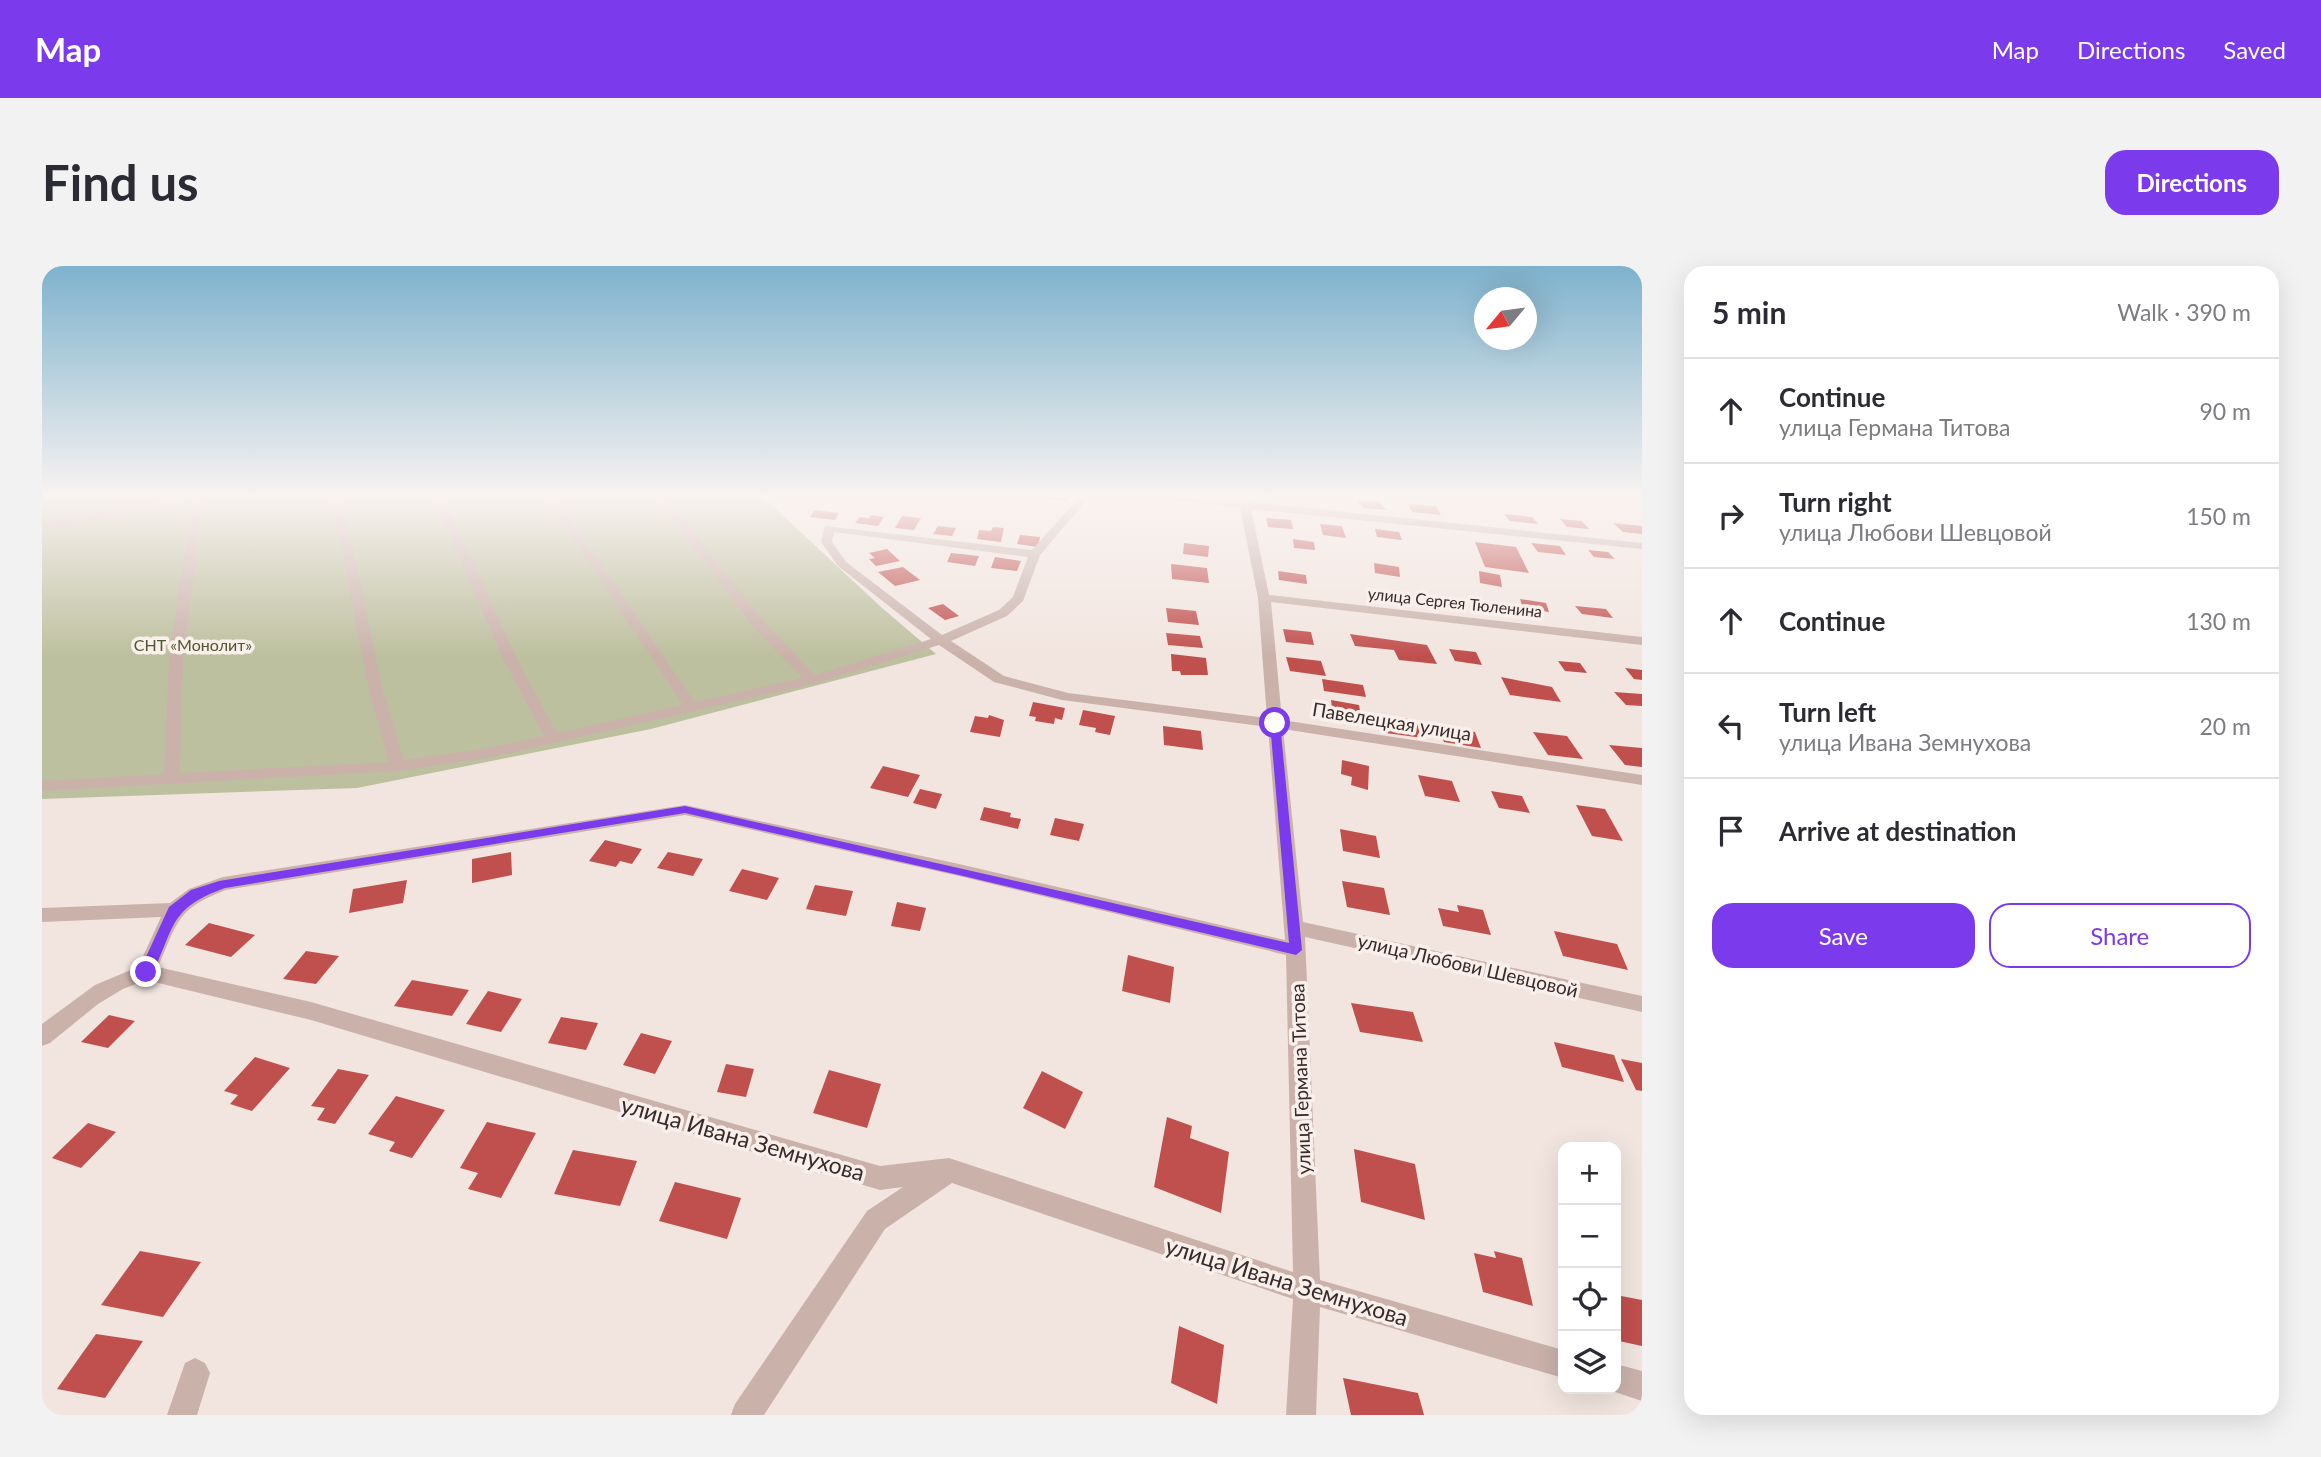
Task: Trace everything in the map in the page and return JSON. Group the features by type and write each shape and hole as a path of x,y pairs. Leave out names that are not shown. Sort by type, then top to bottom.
{"street":[{"path":"172,779 176,656 191,549"},
{"path":"347,549 376,691 398,766"},
{"path":"461,549 510,659 553,739"},
{"path":"585,549 692,708"},
{"path":"700,549 760,626 812,680"},
{"name":"Павелецкая улица","path":"831,549 842,564 941,640 999,679 1067,697 1275,723 1642,780"},
{"name":"Павелецкая улица","path":"992,549 1035,554"},
{"path":"42,786 398,766 488,753 812,680 941,640 1003,613 1019,598 1035,554 1040,549"},
{"name":"улица Германа Титова","path":"1254,549 1264,598 1296,950 1307,1290 1301,1415"},
{"name":"улица Сергея Тюленина","path":"1264,598 1642,641"},
{"path":"42,1037 95,994 119,980 146,972 174,910 196,894 223,884 685,810 959,870 1296,950"},
{"path":"42,915 174,910"},
{"name":"улица Любови Шевцовой","path":"1294,927 1642,1004"},
{"name":"улица Ивана Земнухова","path":"146,972 312,1011 880,1178 949,1170 1307,1290 1558,1363"},
{"path":"746,1415 876,1220 949,1170"},
{"path":"182,1415 195,1373"},
{"path":"1621,1381 1642,1387"}],"green space":[{"name":"СНТ «Монолит»","path":"42,549 818,549 936,654 651,729 357,788 42,799"}],"building":[{"path":"887,549 900,561 876,566 869,559 875,558 869,553"},
{"path":"1183,549 1209,549 1208,557 1183,554"},
{"path":"1478,549 1517,549 1529,573 1485,567"},
{"path":"1535,549 1562,549 1566,555 1538,552"},
{"path":"1588,550 1608,552 1615,559 1594,557"},
{"path":"951,553 979,556 975,566 947,562"},
{"path":"995,557 1021,561 1017,571 991,568"},
{"path":"1374,563 1399,567 1400,577 1375,573"},
{"path":"1171,564 1207,568 1209,583 1172,579"},
{"path":"903,567 920,580 895,586 878,572"},
{"path":"1278,571 1306,575 1307,584 1279,580"},
{"path":"1479,571 1500,575 1502,587 1480,583"},
{"path":"1520,599 1546,603 1549,612 1523,608"},
{"path":"943,604 959,616 945,620 928,608"},
{"path":"1575,606 1606,609 1613,618 1582,614"},
{"path":"1166,608 1196,611 1199,625 1168,622"},
{"path":"1283,629 1311,632 1314,645 1286,642"},
{"path":"1166,633 1200,636 1203,648 1168,645"},
{"path":"1350,634 1427,645 1437,664 1399,660 1394,650 1355,646"},
{"path":"1449,649 1476,652 1482,665 1455,661"},
{"path":"1171,654 1206,658 1208,675 1181,675 1180,671 1172,671"},
{"path":"1286,657 1321,661 1326,676 1290,671"},
{"path":"1558,661 1580,663 1587,673 1565,671"},
{"path":"1625,668 1642,670 1642,680 1634,679"},
{"path":"1501,677 1552,687 1561,702 1510,695"},
{"path":"1322,679 1363,685 1366,697 1324,691"},
{"path":"1614,692 1642,694 1642,706 1626,705"},
{"path":"1331,700 1359,705 1362,722 1333,717"},
{"path":"1033,702 1065,708 1062,720 1055,718 1054,724 1035,721 1036,717 1029,716"},
{"path":"1083,710 1115,716 1110,735 1095,732 1096,728 1079,725"},
{"path":"989,715 1004,720 1000,737 970,732 975,716 988,718"},
{"path":"1379,715 1416,720 1423,738 1386,733"},
{"path":"1163,726 1201,731 1203,750 1164,745"},
{"path":"1439,727 1475,732 1481,748 1444,742"},
{"path":"1533,732 1567,736 1583,759 1548,755"},
{"path":"1609,745 1642,748 1642,767 1625,765"},
{"path":"1342,760 1369,766 1368,790 1351,785 1352,777 1341,774"},
{"path":"883,766 920,775 908,797 870,788"},
{"path":"1418,775 1452,781 1460,802 1425,796"},
{"path":"920,789 942,794 936,809 913,803"},
{"path":"1491,791 1522,796 1530,813 1499,808"},
{"path":"1576,805 1605,809 1623,841 1592,836"},
{"path":"984,807 1011,813 1010,817 1021,819 1018,829 980,820"},
{"path":"1055,818 1084,824 1079,841 1050,835"},
{"path":"1340,829 1376,836 1380,858 1343,851"},
{"path":"605,840 642,849 632,864 620,861 616,867 589,861"},
{"path":"511,852 512,875 472,883 472,859"},
{"path":"668,852 703,859 693,876 657,868"},
{"path":"742,869 779,878 767,900 729,891"},
{"path":"407,880 403,903 349,913 353,889"},
{"path":"1342,881 1384,888 1390,915 1347,907"},
{"path":"815,885 853,891 846,916 806,909"},
{"path":"897,902 926,908 920,931 891,926"},
{"path":"1457,905 1483,910 1491,935 1443,926 1438,908 1459,912"},
{"path":"209,923 255,935 231,957 185,945"},
{"path":"1554,931 1617,944 1628,970 1563,956"},
{"path":"306,951 339,956 316,984 283,979"},
{"path":"1128,955 1174,967 1170,1003 1122,991"},
{"path":"412,980 469,990 452,1016 394,1006"},
{"path":"488,991 522,999 501,1032 466,1024"},
{"path":"1351,1003 1413,1012 1423,1042 1360,1032"},
{"path":"109,1015 135,1021 108,1048 81,1042"},
{"path":"561,1017 598,1023 586,1050 548,1043"},
{"path":"641,1033 672,1041 655,1074 623,1065"},
{"path":"1554,1042 1614,1055 1624,1082 1562,1067"},
{"path":"255,1057 290,1068 252,1111 230,1104 238,1095 224,1091"},
{"path":"1621,1059 1642,1063 1642,1091 1636,1090"},
{"path":"726,1064 754,1069 746,1097 717,1092"},
{"path":"338,1069 369,1075 335,1124 317,1120 325,1108 311,1106"},
{"path":"829,1070 881,1084 867,1128 813,1113"},
{"path":"1042,1071 1083,1092 1065,1129 1023,1108"},
{"path":"396,1096 445,1110 412,1158 389,1151 395,1142 368,1134"},
{"path":"1167,1117 1192,1126 1190,1138 1229,1152 1221,1213 1154,1187"},
{"path":"487,1122 536,1133 501,1198 468,1189 478,1173 460,1168"},
{"path":"88,1123 116,1132 81,1168 52,1158"},
{"path":"1354,1149 1415,1164 1425,1220 1361,1202"},
{"path":"573,1150 637,1161 620,1206 554,1194"},
{"path":"675,1182 741,1198 727,1239 659,1221"},
{"path":"140,1251 201,1262 163,1317 101,1305"},
{"path":"1494,1251 1522,1258 1533,1306 1483,1292 1474,1253 1496,1258"},
{"path":"1621,1296 1642,1300 1642,1346 1621,1341"},
{"path":"1179,1326 1224,1345 1217,1404 1171,1383"},
{"path":"96,1334 143,1341 105,1398 57,1389"},
{"path":"1343,1378 1418,1393 1424,1415 1351,1415"}],"route":[{"path":"146,972 174,910 196,894 223,884 685,810 959,870 1296,950 1275,723"}]}
